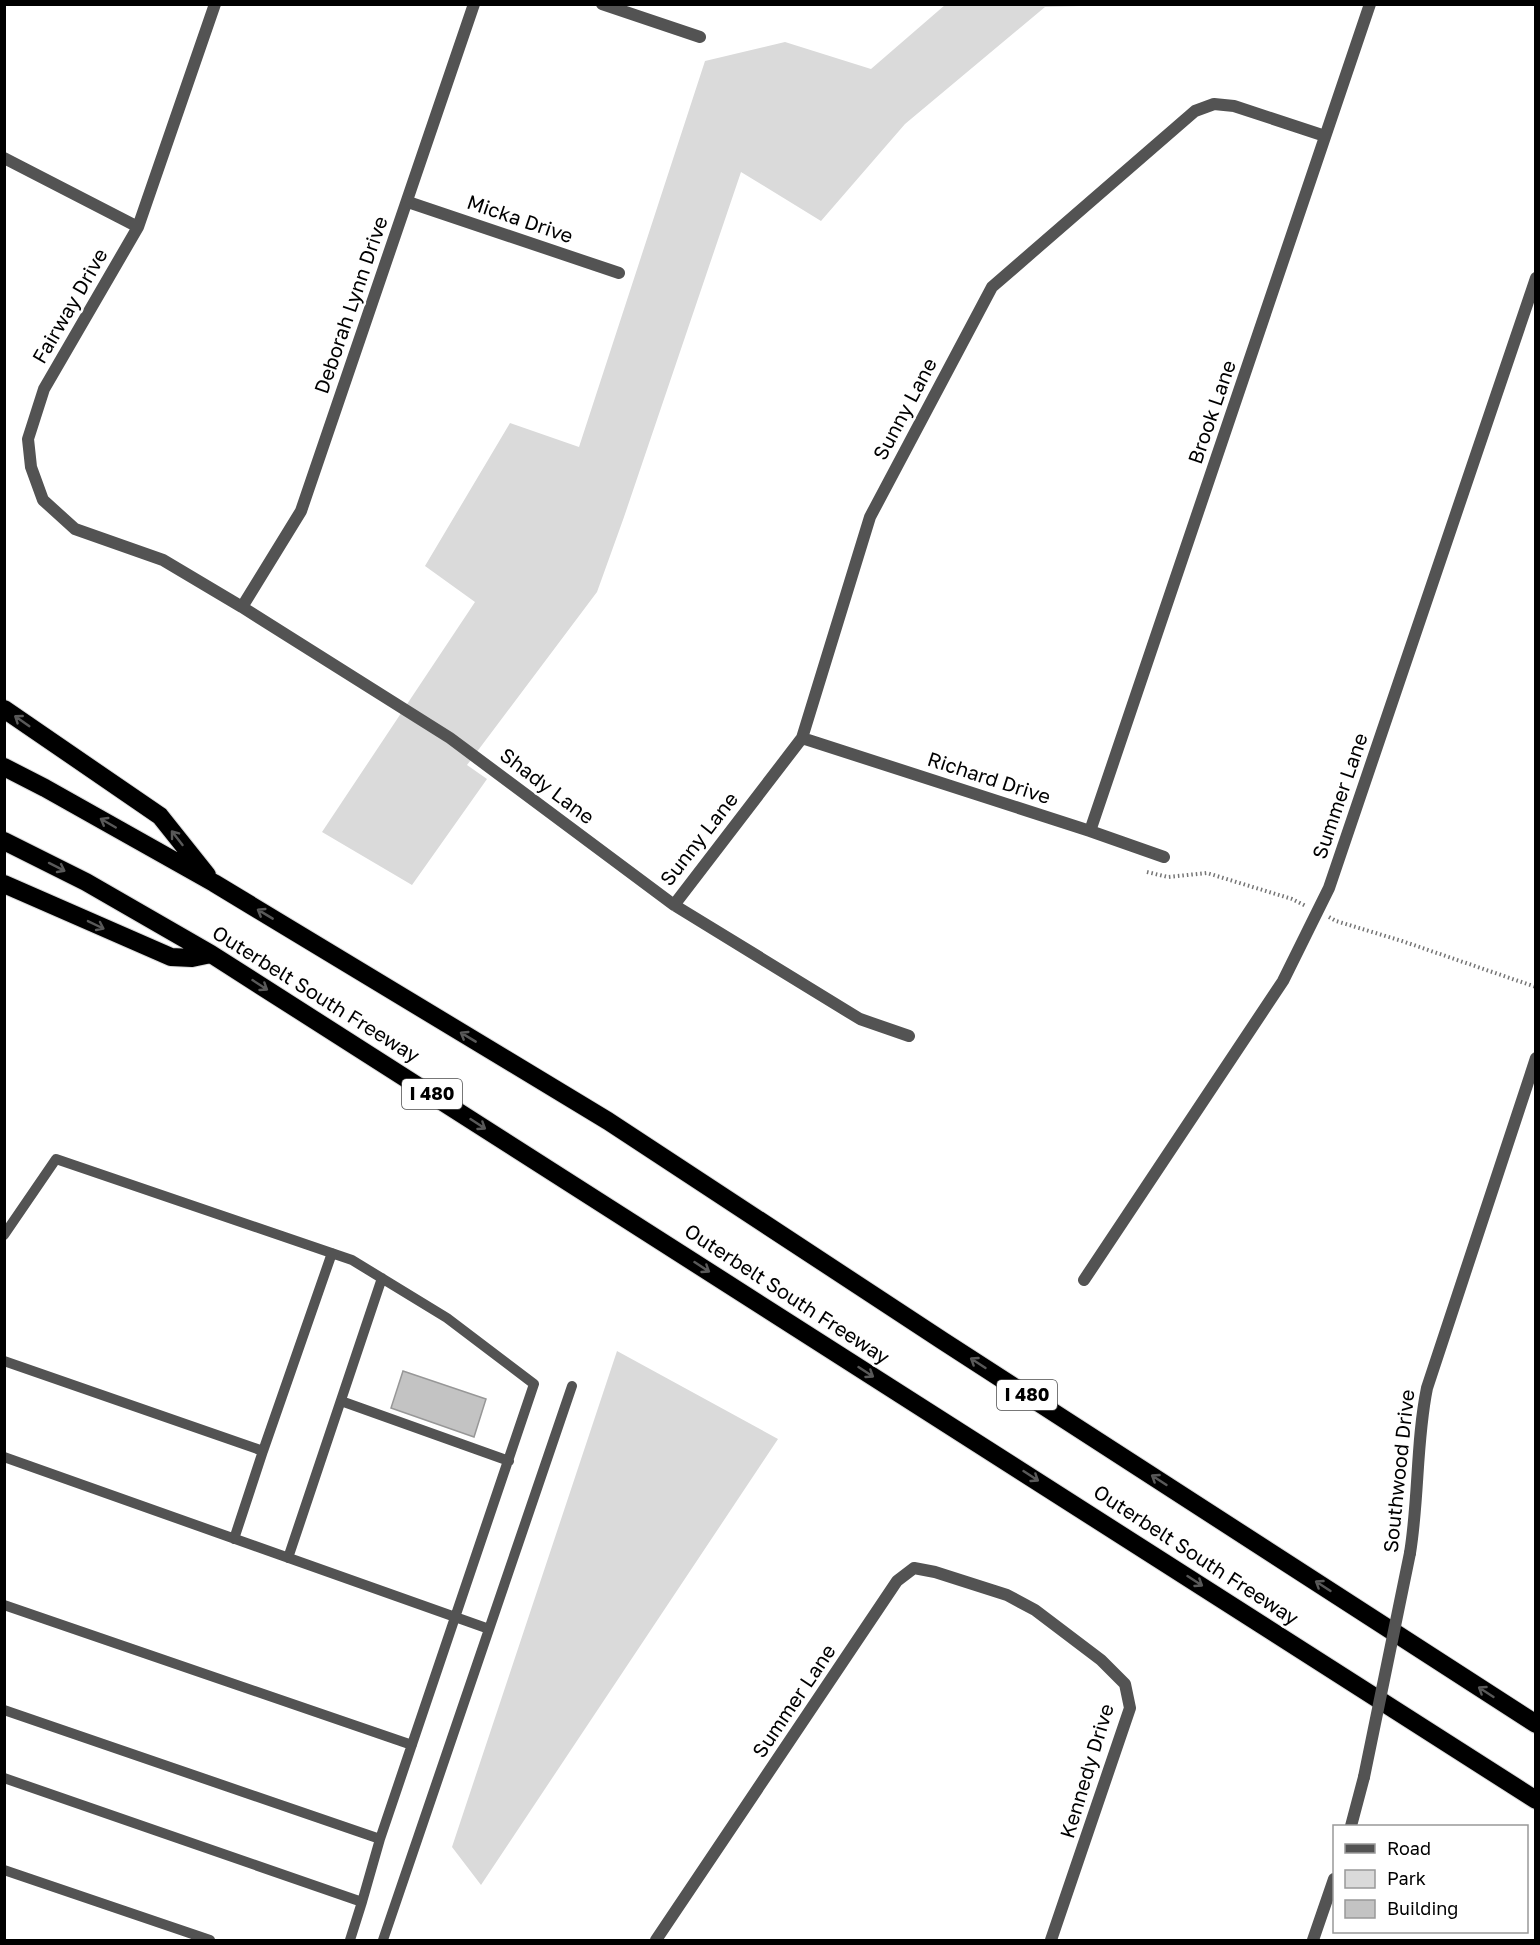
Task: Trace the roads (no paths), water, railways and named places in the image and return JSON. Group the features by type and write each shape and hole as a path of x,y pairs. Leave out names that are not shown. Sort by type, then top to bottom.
{"highway":[{"path":"4,709 160,816 214,884"},
{"name":"Outerbelt South Freeway","path":"4,767 214,884 608,1121 953,1348 1536,1724"},
{"name":"Outerbelt South Freeway","path":"4,841 96,888 211,954 1536,1800"},
{"path":"4,884 171,957 192,958 211,954"}],"street":[{"name":"Fairway Drive","path":"163,560 75,529 43,500 31,467 28,439 44,389 138,226 216,4"},
{"name":"Deborah Lynn Drive","path":"242,607 301,511 474,4"},
{"path":"602,4 700,37"},
{"name":"Brook Lane","path":"1090,831 1370,4"},
{"name":"Sunny Lane","path":"674,905 802,738 870,517 992,287 1195,111 1214,104 1234,106 1325,136"},
{"path":"4,158 138,226"},
{"name":"Micka Drive","path":"408,202 619,273"},
{"name":"Summer Lane","path":"1084,1280 1283,981 1329,888 1536,278"},
{"name":"Shady Lane","path":"163,560 450,738 674,905 860,1019 909,1036"},
{"name":"Richard Drive","path":"802,738 1164,857"},
{"name":"Southwood Drive","path":"1352,1825 1410,1553 1416,1517 1421,1418 1427,1388 1536,1058"},
{"name":"Summer Lane","path":"657,1941 897,1581 914,1568 935,1572 1007,1595"},
{"name":"Kennedy Drive","path":"1007,1595 1035,1610 1101,1660 1125,1684 1130,1708 1052,1941"},
{"path":"1313,1941 1333,1885"}],"lane":[{"path":"4,1235 56,1159 352,1260 447,1318 534,1384 380,1839 350,1941"},
{"path":"234,1539 332,1253"},
{"path":"288,1558 382,1278"},
{"path":"4,1361 263,1451"},
{"path":"383,1941 572,1386"},
{"path":"341,1401 509,1461"},
{"path":"4,1457 489,1629"},
{"path":"4,1605 412,1745"},
{"path":"4,1710 380,1839"},
{"path":"4,1778 362,1902"},
{"path":"4,1870 210,1941"}]}
